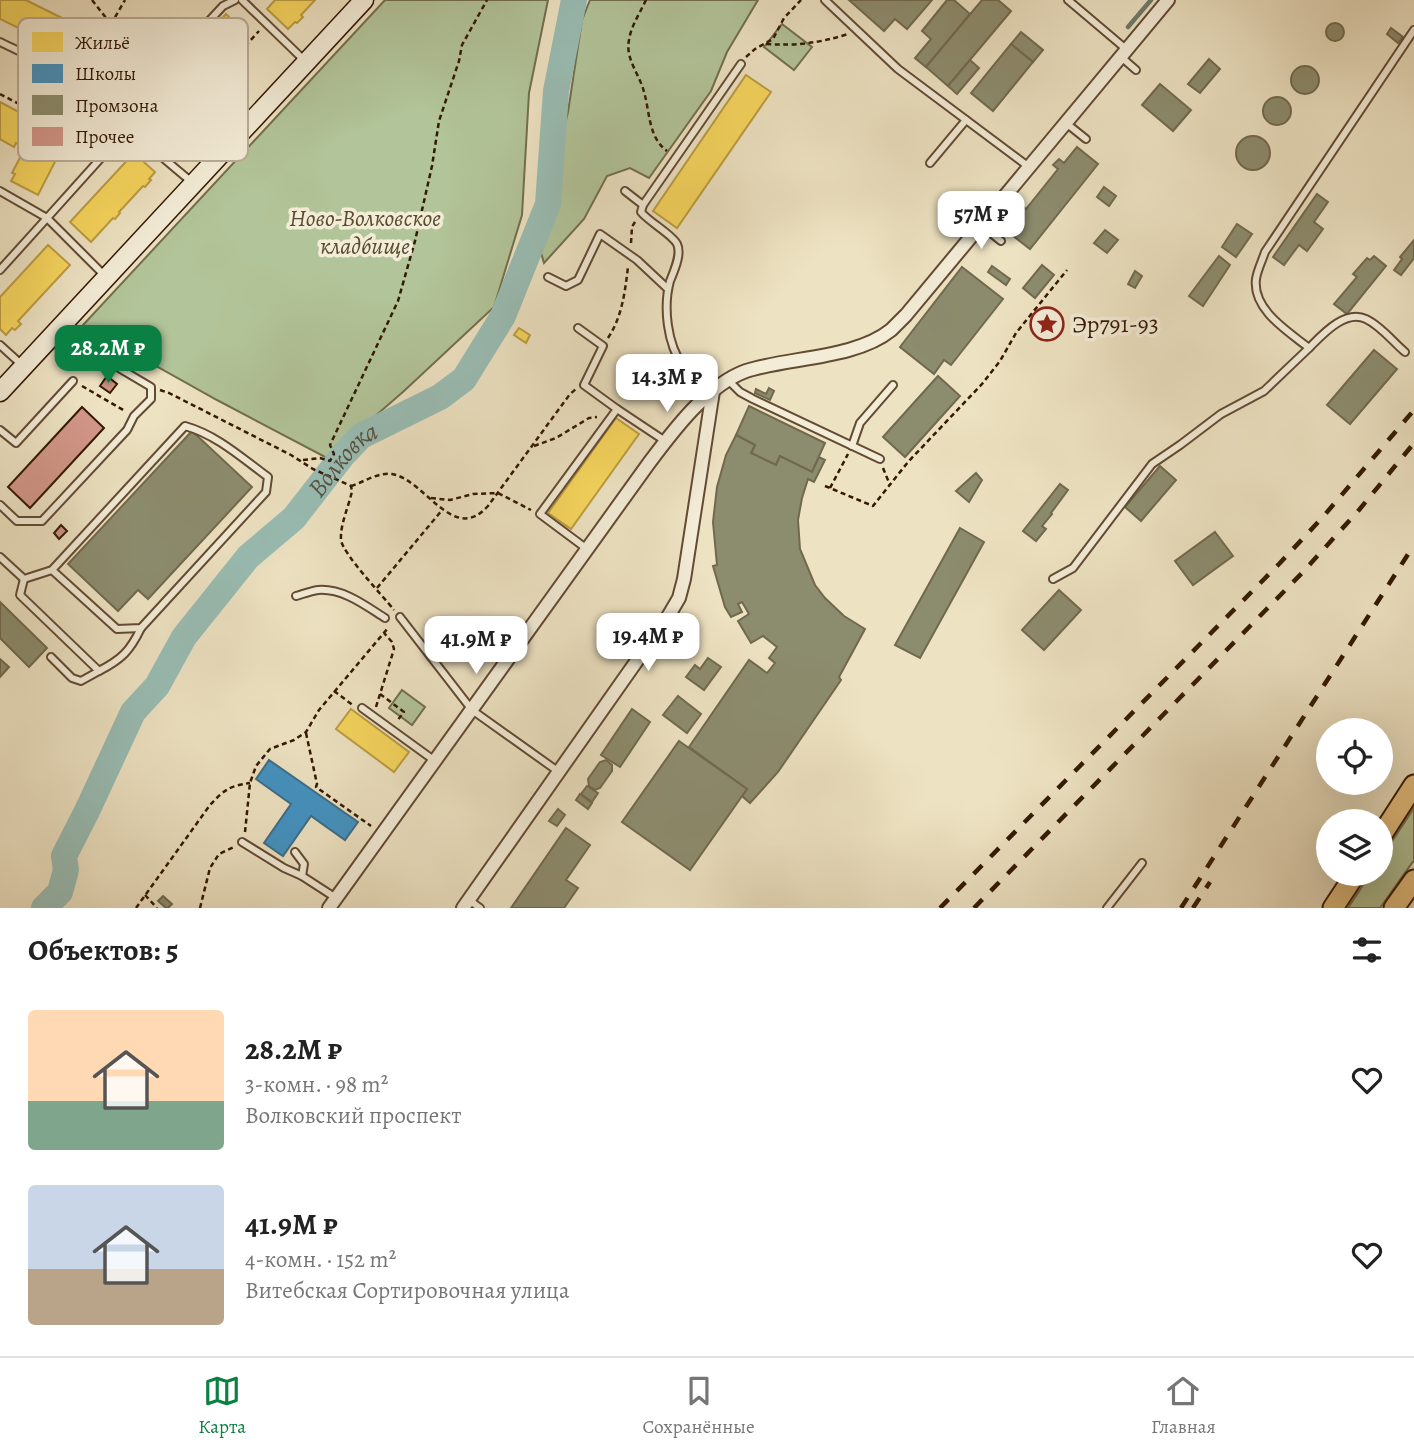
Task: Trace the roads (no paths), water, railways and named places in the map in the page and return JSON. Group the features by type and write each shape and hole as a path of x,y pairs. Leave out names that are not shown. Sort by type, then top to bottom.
{"main road":[{"path":"1393,817 1414,785"},
{"path":"1394,908 1414,880"},
{"path":"1333,908 1347,886"}],"street":[{"path":"248,125 364,0"},
{"path":"333,903 665,441 691,412 713,391 745,372 842,352 890,331 1168,0"},
{"path":"0,391 214,161"},
{"path":"466,904 679,598 713,391"}],"lane":[{"path":"212,18 223,6 235,0"},
{"path":"242,0 306,62"},
{"path":"825,0 898,69 1029,167"},
{"path":"1068,0 1123,53 1136,70"},
{"path":"1309,348 1279,324 1263,307 1257,295 1256,280 1265,252 1414,30"},
{"path":"0,42 18,51"},
{"path":"642,208 741,64"},
{"path":"930,163 966,120"},
{"path":"1066,122 1086,139"},
{"path":"0,270 98,161"},
{"path":"168,161 194,183"},
{"path":"0,191 47,218 107,277"},
{"path":"625,191 642,208 648,220 679,247 668,289 667,321 675,352 683,366 694,378 713,391"},
{"path":"981,225 1001,241"},
{"path":"548,276 566,286 578,280 600,234 668,289"},
{"path":"1053,579 1073,568 1152,464 1221,414 1264,391 1334,326 1355,317 1365,318 1405,352"},
{"path":"578,328 603,346 584,385 665,441"},
{"path":"0,505 18,521 42,521 127,430 134,416 151,399 150,387 57,331"},
{"path":"0,345 24,366"},
{"path":"728,380 740,392 880,460"},
{"path":"0,430 16,443 73,381"},
{"path":"852,446 860,423 893,385"},
{"path":"587,549 540,514 617,409"},
{"path":"24,579 52,570 186,426 199,430 227,446 268,477 266,492 141,628 132,648 112,665 80,681 72,678 51,657"},
{"path":"0,556 24,579"},
{"path":"52,570 117,629 141,628"},
{"path":"24,579 20,595 99,671"},
{"path":"296,596 318,590 336,592 359,601 385,618"},
{"path":"400,617 472,710 559,772"},
{"path":"362,708 435,761"},
{"path":"242,842 302,876 333,903"},
{"path":"295,852 304,864 302,876"},
{"path":"1107,908 1142,863"},
{"path":"466,904 480,908"}],"waterway":[{"name":"Волковка","path":"44,908 60,892 66,870 64,856 133,712 157,686 184,637 248,557 294,518 361,436 440,397 464,379 503,316 548,204 556,91 574,0"},
{"path":"1128,27 1151,0"}],"railway":[{"path":"940,908 1279,564 1414,410"},
{"path":"974,908 1302,573 1414,443"},
{"path":"1181,908 1414,545"},
{"path":"1193,908 1210,882"}],"place":[{"name":"Эр791-93","path":"1047,324"}],"park label":[{"name":"Ново-Волковское кладбище","path":"365,232"}]}
